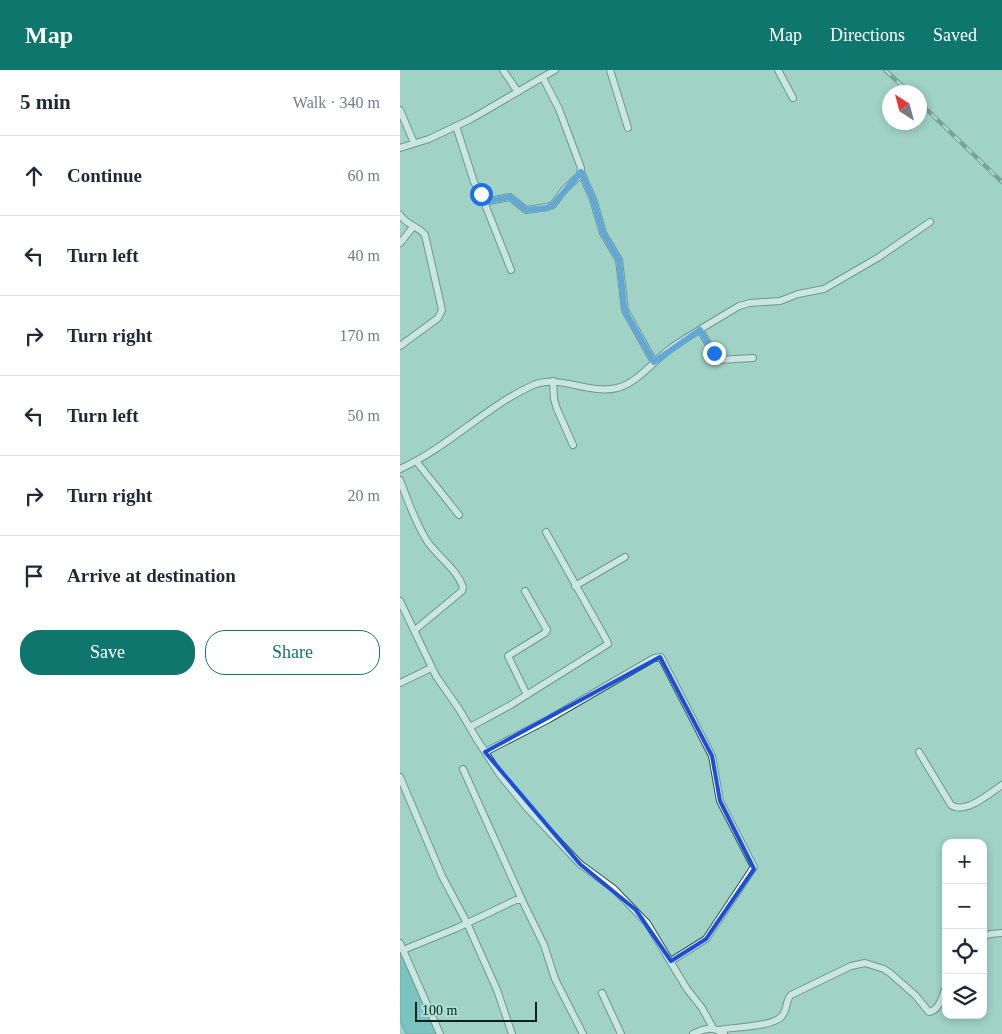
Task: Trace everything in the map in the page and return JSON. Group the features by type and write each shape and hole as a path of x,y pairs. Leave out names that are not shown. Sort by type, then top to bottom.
{"street":[{"path":"502,70 518,92"},
{"path":"400,148 429,139 456,126 555,70"},
{"path":"610,70 628,128"},
{"path":"778,70 793,98"},
{"path":"543,78 559,109 581,172 593,199 603,233 619,260 624,306 627,315 654,362"},
{"path":"400,110 414,143"},
{"path":"456,126 474,182 511,270"},
{"path":"484,202 510,197 526,210 550,207 581,172"},
{"path":"400,215 406,223 420,230 425,235 442,313 400,346"},
{"path":"400,469 428,454 477,418 541,382 553,382 591,389 618,388 632,380 700,330 744,304 780,301 798,294 824,289 879,257 930,222"},
{"path":"400,243 413,227"},
{"path":"700,330 718,360 753,358"},
{"path":"553,382 554,400 557,410 573,445"},
{"path":"416,461 459,514"},
{"path":"400,480 422,532 463,587 462,592 414,630"},
{"path":"470,728 608,644 546,532"},
{"path":"575,586 625,557"},
{"path":"525,591 547,630 508,656 527,694"},
{"path":"400,602 431,668 514,794 573,857 587,870 614,889 636,910 654,933 688,989 718,1031"},
{"path":"400,620 407,616"},
{"path":"485,752 549,719 654,658 661,657 712,756 720,801 754,867 710,935 671,960"},
{"path":"400,683 431,668"},
{"path":"919,752 951,805 956,809 962,809 978,801 1002,785"},
{"path":"463,769 544,945 554,976 582,1034"},
{"path":"400,777 403,791 497,990 512,1034"},
{"path":"403,950 516,900 522,900"},
{"path":"987,935 1002,933"},
{"path":"400,943 440,1034"},
{"path":"693,1034 707,1028 718,1031 776,1021 785,1012 787,1000 791,995 857,964 873,965 890,973 916,994 928,1012 935,1010 942,997"},
{"path":"602,993 621,1034"}],"highlighted area":[{"path":"660,657 712,756 720,801 754,869 706,939 671,961 636,910 580,864 485,752"}],"building":[{"path":"400,948 440,1034 406,1034 400,1021"}],"railway":[{"path":"885,70 901,85"},
{"path":"927,110 1002,182"}],"route":[{"path":"481,194 484,202 510,197 526,210 547,208 553,205 581,172 593,199 603,233 619,260 624,306 627,315 654,362 700,330 714,353"}]}
